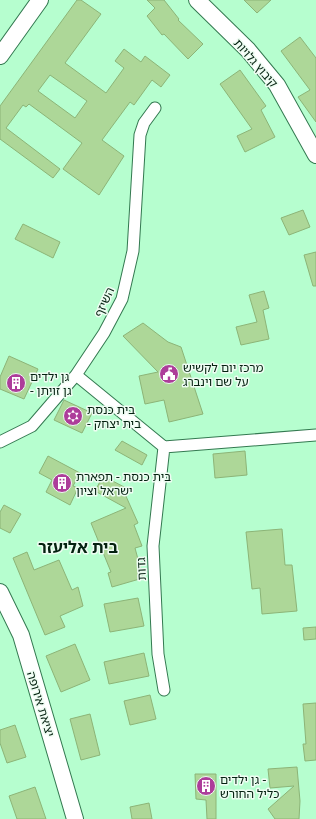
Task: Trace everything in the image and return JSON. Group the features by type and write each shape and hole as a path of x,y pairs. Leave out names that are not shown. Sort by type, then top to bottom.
{"street":[{"path":"0,56 40,0"},
{"name":"קיבוץ גלויות","path":"197,0 248,50 277,84 316,155"},
{"name":"השיזף","path":"0,442 32,426 76,375 104,333 122,299 132,251 140,135 144,123 155,108"},
{"path":"76,375 164,447 316,436"},
{"name":"גדות","path":"164,447 153,546 158,654 164,690"},
{"name":"יציאת אירופה","path":"0,592 20,635 76,819"}],"building":[{"path":"77,0 81,0 101,14 65,63 106,93 124,68 115,61 124,49 141,62 145,56 170,75 161,87 152,80 134,105 130,102 102,140 124,156 99,195 63,169 82,143 29,104 26,107 23,105 6,128 60,169 53,178 0,139 0,106","holes":["50,75 87,101 75,118 38,91"]},
{"path":"147,0 164,0 179,19 178,20 203,44 188,59 164,34 162,35 147,16 155,8"},
{"path":"244,0 271,0 257,13"},
{"path":"300,37 316,58 316,122 298,97 310,90 281,51"},
{"path":"240,70 266,106 261,110 275,137 245,152 237,136 252,129 220,84"},
{"path":"303,210 310,227 289,235 281,218"},
{"path":"23,224 60,242 53,258 15,239"},
{"path":"316,252 316,286 313,286 304,255"},
{"path":"264,291 269,308 263,310 269,339 241,345 236,327 257,322 249,295"},
{"name":"מרכז יום לקשיש על שם וינברג","path":"143,323 168,342 181,347 203,414 169,422 164,400 145,404 139,376 158,372 123,336"},
{"name":"גן ילדים - גן זויתן","path":"9,356 38,369 24,399 0,389 0,377"},
{"name":"בית כנסת - בית יצחק","path":"64,400 92,413 82,433 54,420"},
{"path":"122,441 147,455 142,465 115,450"},
{"path":"245,451 247,475 215,478 213,454"},
{"name":"בית כנסת - תפארת ישראל וציון","path":"48,456 80,473 73,486 78,488 70,505 46,492 52,480 39,473"},
{"path":"103,476 128,489 125,494 138,523 134,525 142,546 135,548 143,578 112,587 108,573 111,572 91,523 126,508 95,491"},
{"path":"4,505 21,514 10,533 0,528 0,512"},
{"path":"282,529 285,565 292,565 297,611 262,614 260,588 252,589 246,532"},
{"path":"27,552 34,570 59,560 72,590 78,587 83,606 60,616 65,627 45,635 13,558"},
{"path":"138,598 144,626 110,632 104,604"},
{"path":"316,627 316,639 304,640 303,628"},
{"path":"75,644 90,680 61,692 46,656"},
{"path":"144,653 149,676 109,684 104,662"},
{"path":"150,695 156,719 130,725 124,701"},
{"path":"316,703 316,760 305,761 303,744 306,744 303,704"},
{"path":"90,714 100,755 81,760 70,719"},
{"path":"15,725 26,757 7,763 0,743 0,730"},
{"path":"297,767 300,801 299,819 275,819 268,809 294,786 270,788 268,769"},
{"name":"גן ילדים - כליל החורש","path":"195,774 216,774 216,819 207,819 206,800 196,799"},
{"path":"35,787 46,819 17,819 9,796"},
{"path":"149,803 152,819 132,819 130,807"}],"place":[{"name":"מרכז יום לקשיש על שם וינברג","path":"169,374"},
{"name":"גן ילדים - גן זויתן","path":"16,383"},
{"name":"בית כנסת - בית יצחק","path":"73,416"},
{"name":"בית כנסת - תפארת ישראל וציון","path":"62,483"},
{"name":"גן ילדים - כליל החורש","path":"206,786"}],"district":[{"name":"בית אליעזר","path":"78,547"}]}
